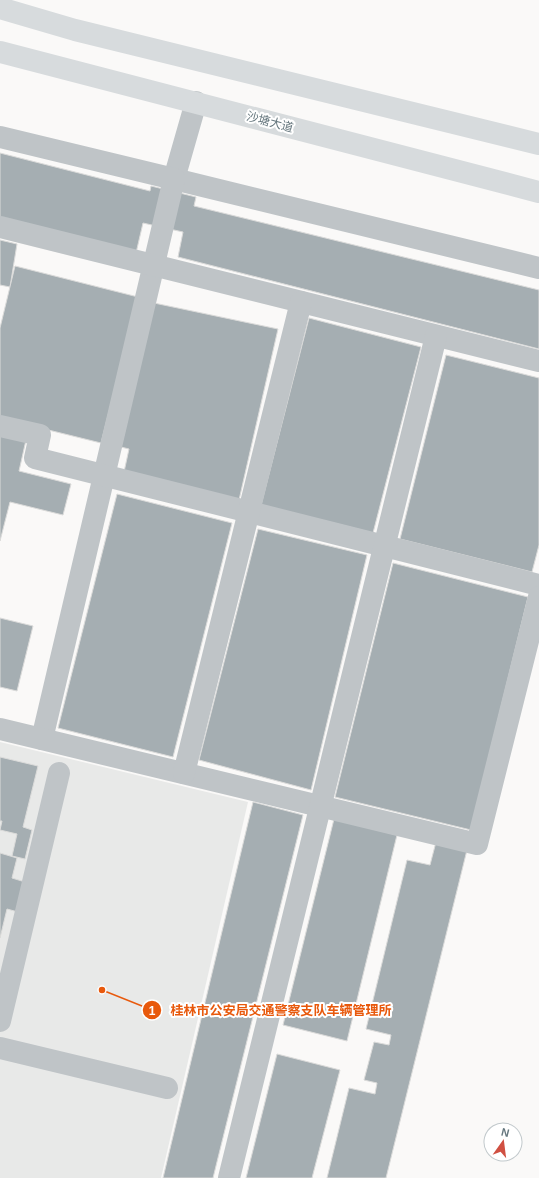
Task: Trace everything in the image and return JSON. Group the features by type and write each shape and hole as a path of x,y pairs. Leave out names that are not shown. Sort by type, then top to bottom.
{"main road":[{"path":"0,8 83,32 539,144"},
{"name":"沙塘大道","path":"0,52 539,192"}],"lane":[{"path":"42,738 174,179 196,102"},
{"path":"0,137 539,268"},
{"path":"0,227 539,361"},
{"path":"184,773 301,302"},
{"path":"229,1178 436,336"},
{"path":"0,426 40,435 35,458 539,585"},
{"path":"0,728 477,844 539,597"},
{"path":"0,1021 59,773"},
{"path":"0,1048 167,1088"}],"shaded area":[{"path":"0,742 248,802 161,1178 0,1178"}],"building":[{"path":"0,153 150,191 151,186 196,197 194,206 539,290 539,349 178,257 183,232 143,223 136,253 0,221"},
{"path":"0,240 17,244 10,287 0,285"},
{"path":"15,266 138,297 101,443 0,418 0,328"},
{"path":"154,303 278,329 239,500 124,472 129,449 121,447"},
{"path":"309,318 421,347 373,533 261,505"},
{"path":"446,355 539,378 539,545 532,572 400,539"},
{"path":"0,434 26,440 19,471 71,484 63,515 10,502 0,541"},
{"path":"117,494 232,523 173,757 58,728"},
{"path":"258,529 367,555 311,790 199,760"},
{"path":"393,563 528,597 471,830 335,797"},
{"path":"0,618 33,626 17,691 0,687"},
{"path":"0,757 38,766 23,827 32,830 25,859 12,856 17,834 0,830 2,821 0,821"},
{"path":"253,802 303,815 213,1178 163,1178"},
{"path":"334,819 397,835 347,1041 283,1025"},
{"path":"436,842 467,850 386,1178 327,1178 349,1088 375,1094 377,1083 364,1080 374,1042 389,1045 391,1035 366,1029 407,860 430,865"},
{"path":"0,853 17,858 12,878 25,882 18,912 7,909 0,938"},
{"path":"277,1054 340,1070 312,1178 246,1178"}],"place":[{"name":"桂林市公安局交通警察支队车辆管理所","path":"102,990"}]}
